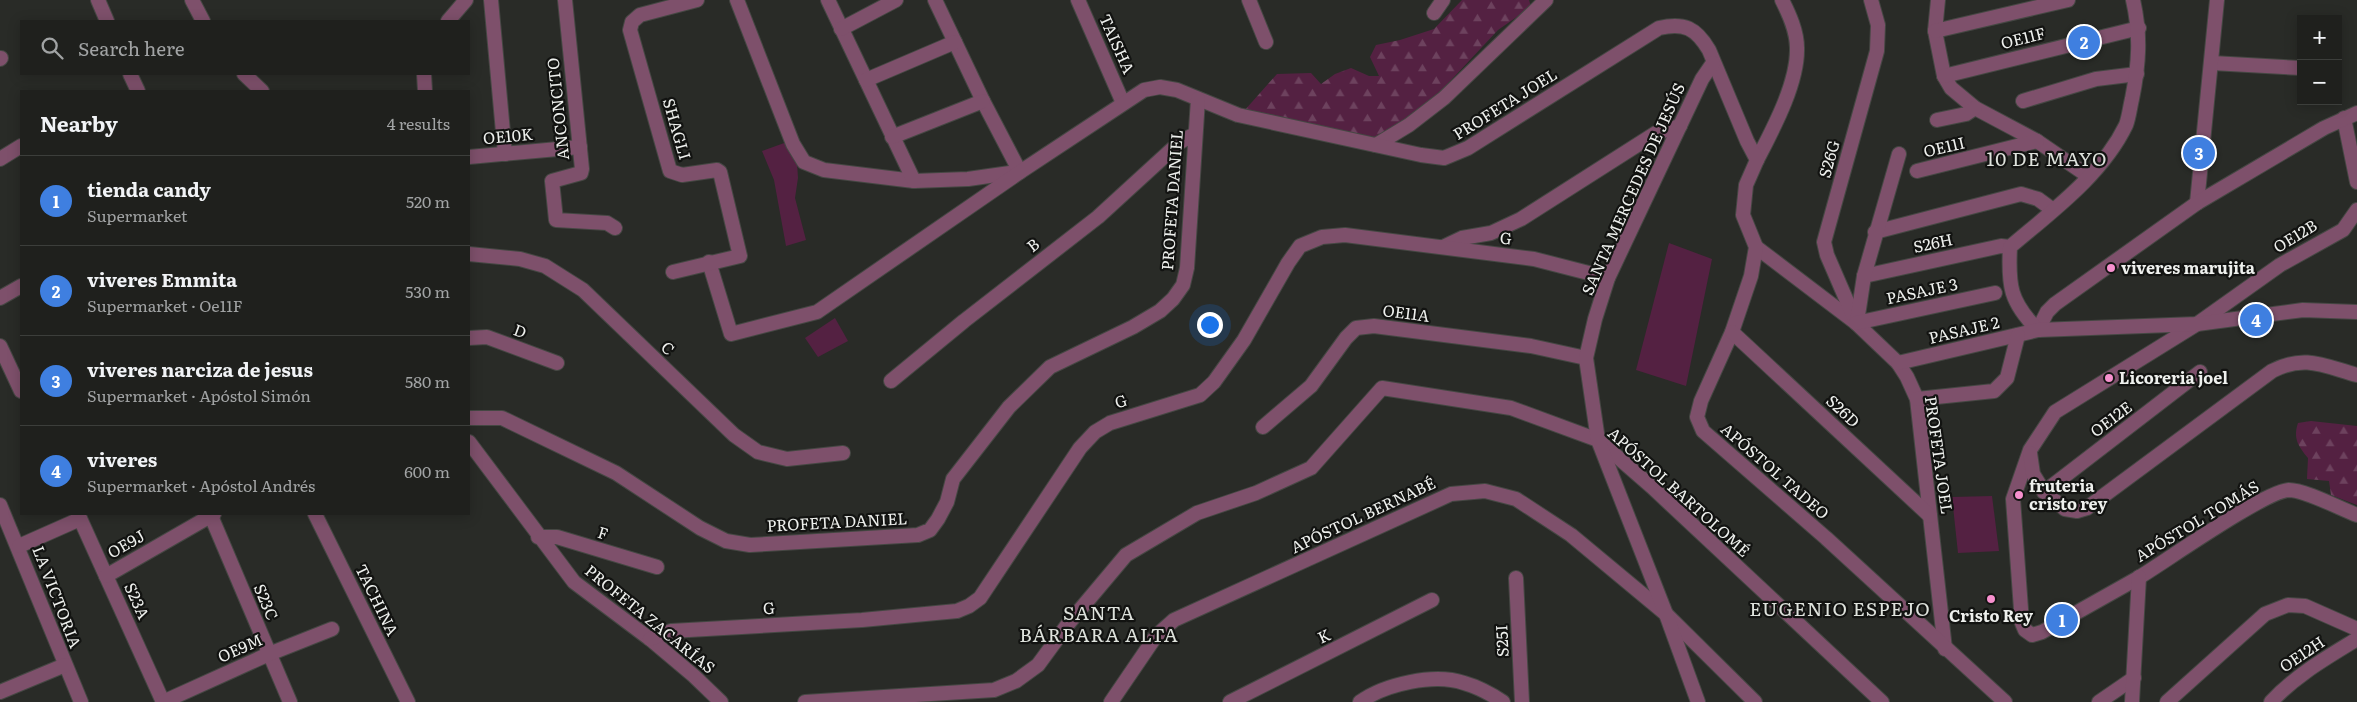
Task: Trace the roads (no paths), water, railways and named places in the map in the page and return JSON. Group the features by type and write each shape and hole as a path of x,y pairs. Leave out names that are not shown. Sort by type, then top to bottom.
{"street":[{"path":"98,0 107,20"},
{"path":"192,0 202,20"},
{"path":"449,20 466,0"},
{"path":"491,0 505,154"},
{"name":"ANCONCITO","path":"564,0 580,146 581,173 552,180 556,220 607,223 615,228"},
{"name":"SHAGLI","path":"673,272 740,256 722,174 717,170 682,175 670,170 630,30 632,22 640,15 697,0"},
{"path":"737,0 794,144 804,162 824,170 914,181 968,179 1020,172 983,101 935,0"},
{"path":"828,0 914,181"},
{"path":"841,29 896,0"},
{"name":"TAISHA","path":"1078,0 1123,103"},
{"path":"1248,0 1266,42"},
{"path":"1434,13 1443,0"},
{"name":"APÓSTOL TADEO","path":"1782,0 1792,23 1797,46 1796,67 1774,127 1746,185 1744,215 1756,247 1752,276 1732,332 1698,410 1698,417 1703,431 1819,532 2006,702"},
{"name":"S26G","path":"1856,323 1827,255 1824,242 1877,51 1878,25 1871,0"},
{"path":"1938,0 1935,31 1944,76 1951,88 1975,108 2037,141 2088,176"},
{"path":"1935,31 2068,0"},
{"path":"2133,0 2139,28 2137,74 2126,124 2111,150 2088,176 2053,210 2010,247 2009,267 2015,301 2019,310 2038,330 2046,312 2055,304 2196,203 2350,116 2357,182"},
{"path":"2196,203 2212,64 2217,0"},
{"path":"1376,145 1409,125 1444,98 1539,3"},
{"name":"PROFETA JOEL","path":"709,262 731,334 817,312 1020,172 1144,90 1160,87 1177,90 1238,115 1444,158 1456,155 1659,28 1674,25 1689,28 1701,37 1713,63"},
{"name":"OE11F","path":"1944,76 2139,28"},
{"path":"866,80 955,42"},
{"path":"1713,63 1746,141 1757,160"},
{"name":"SANTA MERCEDES DE JESÚS","path":"1698,702 1598,440 1586,358 1594,319 1608,278 1702,79 1713,63"},
{"path":"2212,64 2297,68"},
{"path":"2023,101 2096,80 2137,74"},
{"path":"130,75 138,90"},
{"path":"245,75 261,90"},
{"path":"424,75 425,90"},
{"name":"PROFETA DANIEL","path":"470,418 476,416 502,418 511,422 616,473 700,528 726,541 750,544 918,535 930,530 947,502 953,479 1003,414 1050,367 1133,328 1160,311 1183,285 1187,268 1194,134 1198,99"},
{"path":"892,137 983,101"},
{"path":"1937,120 1966,114 1975,108"},
{"path":"1443,247 1462,238 1491,233 1520,219 1656,133 1680,126"},
{"name":"B","path":"892,381 964,320 1098,217 1180,142 1194,134"},
{"name":"OE11I","path":"1917,171 2037,141"},
{"name":"OE10K","path":"470,157 580,146"},
{"path":"0,159 20,147"},
{"path":"1856,323 1864,276 1875,232 1899,154"},
{"path":"1875,232 2021,194 2038,199 2053,210"},
{"name":"OE12B","path":"2030,450 2055,412 2197,324 2280,265 2343,230 2357,210"},
{"name":"G","path":"650,639 671,631 862,620 956,611 969,606 980,598 1080,448 1094,432 1110,422 1200,395 1214,382 1244,340 1288,263 1300,246 1322,237 1345,235 1534,259 1608,278"},
{"name":"S26H","path":"1864,276 2001,246 2010,247"},
{"name":"PROFETA JOEL","path":"1756,247 1856,323 1898,363 1907,377 1917,399 1945,648"},
{"name":"C","path":"470,254 520,259 545,266 583,290 734,435 758,452 787,459 843,453"},
{"path":"0,298 20,287"},
{"name":"PASAJE 3","path":"1856,323 1994,293"},
{"name":"PASAJE 2","path":"1898,363 2038,330 2197,324 2303,310 2357,312"},
{"name":"OE11A","path":"1263,427 1311,386 1346,338 1356,328 1374,326 1531,346 1586,358"},
{"name":"S26D","path":"1732,332 1930,516"},
{"path":"1917,399 1994,391 2007,378 2018,335"},
{"name":"D","path":"470,338 487,337 557,363"},
{"path":"0,346 20,386"},
{"path":"2030,450 2033,474 2044,492 2066,509 2077,511 2087,508 2272,371 2286,363 2304,361 2357,376"},
{"name":"OE12E","path":"2044,492 2200,372"},
{"name":"APÓSTOL BARTOLOMÉ","path":"805,702 994,690 1016,681 1038,665 1068,624 1126,555 1197,513 1256,493 1310,468 1382,388 1511,408 1598,440 1652,487 1882,702"},
{"name":"PROFETA ZACARÍAS","path":"470,443 538,538 574,582 650,639 694,676 721,702"},
{"name":"APÓSTOL TOMÁS","path":"2030,450 2013,498 2022,623 2025,630 2032,635 2042,632 2139,577 2250,508 2280,492 2291,490 2304,493 2357,516"},
{"name":"APÓSTOL BERNABÉ","path":"1111,702 1156,636 1174,620 1451,494 1484,491 1516,499 1570,535 1666,614 1755,702"},
{"name":"LA VICTORIA","path":"0,505 19,546 81,702"},
{"name":"OE9J","path":"106,576 213,515"},
{"name":"S23C","path":"213,515 268,654 290,702"},
{"name":"TACHINA","path":"315,515 408,702"},
{"path":"19,546 79,516"},
{"name":"S23A","path":"79,516 163,702"},
{"name":"F","path":"538,538 557,537 657,567"},
{"path":"2132,702 2139,577"},
{"name":"S25I","path":"1516,578 1522,702"},
{"name":"K","path":"1230,702 1432,600"},
{"path":"2167,702 2265,614 2288,606 2305,606 2357,629"},
{"name":"OE9M","path":"163,702 268,654 332,629"},
{"name":"OE12H","path":"2270,702 2294,679 2357,638"},
{"path":"0,692 65,665"},
{"path":"2099,702 2134,678"},
{"path":"1360,702 1396,684 1451,680 1464,682 1491,694 1503,702"}],"place":[{"name":"viveres Emmita","path":"2084,42"},
{"name":"viveres narciza de jesus","path":"2199,153"},
{"name":"viveres marujita","path":"2111,268"},
{"name":"viveres","path":"2256,320"},
{"name":"Licoreria joel","path":"2109,378"},
{"name":"fruteria cristo rey","path":"2019,495"},
{"name":"Cristo Rey","path":"1991,599"},
{"name":"tienda candy","path":"2062,620"}],"district":[{"name":"10 DE MAYO","path":"2047,159"},
{"name":"EUGENIO ESPEJO","path":"1840,609"},
{"name":"SANTA BÁRBARA ALTA","path":"1099,624"}]}
